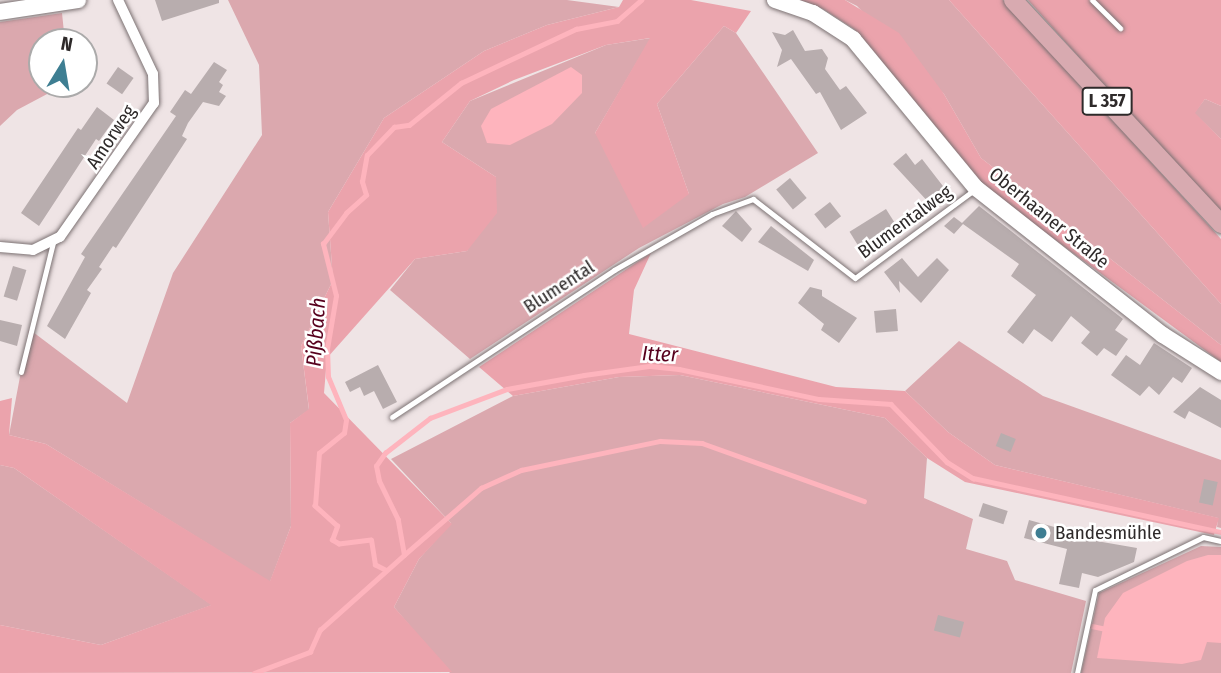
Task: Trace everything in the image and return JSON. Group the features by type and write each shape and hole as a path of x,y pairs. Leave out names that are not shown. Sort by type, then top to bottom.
{"main road":[{"name":"L 357","path":"1013,0 1221,225"}],"street":[{"path":"0,12 78,0"},
{"name":"Amorweg","path":"53,243 74,223 154,103 153,74 118,0"},
{"name":"Oberhaaner Straße","path":"775,0 813,13 853,39 976,188 1163,335 1221,372"},
{"path":"0,247 33,250 53,243"}],"lane":[{"path":"1092,0 1120,28"},
{"name":"Blumentalweg","path":"753,199 855,278 976,188"},
{"name":"Blumental","path":"393,417 614,270 712,214 753,199"},
{"path":"21,372 53,243"},
{"path":"1077,673 1095,590 1203,537 1221,541"}],"shaded area":[{"path":"228,0 567,0 619,7 547,25 484,51 384,118 328,212 333,280 301,346 309,410 290,423 291,526 270,582 46,444 9,435 29,329 127,403 173,273 262,135 259,65"},
{"path":"623,0 691,0 751,11 736,33 724,26 657,104 689,194 643,228 595,133 650,38 606,45 514,80 470,101 442,142 496,177 497,213 467,251 415,259 327,358 324,393 452,524 419,559 394,607 452,672 0,673 0,625 101,645 211,605 14,468 0,465 0,401 12,398 9,435 46,444 270,581 291,526 290,423 309,409 301,346 333,280 328,212 384,118 484,51 547,25 619,7"},
{"path":"798,0 845,0 899,33 944,94 981,158 1221,345 1221,362 982,186 854,29 823,9"},
{"path":"845,0 949,0 1221,304 1221,345 981,158 944,94 857,6"},
{"path":"949,0 1003,0 1221,239 1221,304"},
{"path":"1028,0 1221,0 1221,106 1205,99 1195,113 1221,139 1221,217"},
{"path":"62,13 64,28 28,28 28,98 40,98 17,110 0,126 0,22"},
{"path":"724,26 736,33 818,153 745,197 723,204 639,248 470,359 390,290 415,259 467,251 496,177 442,142 470,101 606,45 651,38 595,133 689,194 657,104"},
{"path":"571,67 582,75 582,93 552,124 510,145 487,143 481,126 491,109"},
{"path":"1205,99 1221,106 1221,139 1194,113"},
{"path":"651,253 634,290 629,334 836,387 905,391 948,432 995,465 1219,518 1214,535 965,482 927,458 885,418 680,375 619,377 513,396 479,367"},
{"path":"959,341 1043,396 1221,460 1221,528 1217,527 1218,518 995,465 948,432 905,391"},
{"path":"680,375 885,418 927,458 924,498 973,519 966,549 1007,561 1015,580 1086,601 1071,673 450,673 394,607 419,559 451,523 391,459 513,396 619,377"},
{"path":"0,465 14,468 212,605 101,645 0,625"},
{"path":"1201,546 1221,547 1221,673 1081,673 1099,593"},
{"path":"1208,555 1221,555 1221,643 1207,642 1201,660 1182,664 1097,658 1105,618 1123,593 1187,561"}],"building":[{"path":"155,0 219,0 219,3 162,21"},
{"path":"793,30 805,51 822,49 828,58 825,69 840,90 846,86 867,113 841,130 820,92 816,94 791,59 777,67 782,50 772,32 785,35"},
{"path":"214,62 227,70 219,82 223,85 219,92 226,96 219,106 203,102 188,123 182,136 187,139 116,248 113,246 99,267 102,269 87,290 91,293 65,339 47,326 85,257 81,254 176,116 170,112 185,90 191,94"},
{"path":"118,67 134,78 122,94 107,83"},
{"path":"97,107 114,120 99,141 96,139 39,226 21,213 78,128 81,130"},
{"path":"906,153 915,165 922,159 946,190 931,205 893,164"},
{"path":"790,178 807,198 793,209 776,190"},
{"path":"830,202 841,216 825,228 814,214"},
{"path":"979,206 1123,319 1115,330 1128,339 1116,356 1104,348 1097,356 1081,343 1090,332 1071,316 1052,342 1034,329 1023,344 1007,332 1036,295 1011,276 1019,264 963,224 954,234 944,226 954,217 962,223"},
{"path":"886,209 896,225 860,248 850,232"},
{"path":"736,211 752,229 742,242 722,226"},
{"path":"771,226 814,260 808,271 758,242"},
{"path":"902,258 918,277 937,258 949,270 921,303 899,281 900,293 884,272"},
{"path":"13,266 26,270 17,301 4,297"},
{"path":"810,287 822,290 822,296 857,318 839,343 821,330 824,324 798,303"},
{"path":"896,309 898,331 876,333 874,311"},
{"path":"0,320 22,325 17,346 0,341"},
{"path":"1154,343 1192,368 1182,383 1173,377 1159,395 1149,386 1140,396 1111,375 1126,355 1140,365"},
{"path":"378,365 397,402 383,409 374,391 364,396 360,387 350,392 345,382"},
{"path":"1200,387 1221,400 1221,428 1189,411 1185,419 1173,412"},
{"path":"1001,433 1016,439 1011,452 996,446"},
{"path":"1204,479 1218,482 1213,505 1199,502"},
{"path":"983,503 1008,511 1003,524 979,516"},
{"path":"1029,520 1058,528 1056,534 1137,548 1134,562 1098,577 1082,573 1079,588 1059,584 1067,549 1024,538"},
{"path":"938,615 964,622 960,637 934,630"}],"waterway":[{"name":"Pißbach","path":"385,570 375,565 371,540 339,544 332,540 337,526 315,506 319,453 344,433 346,420 328,377 327,349 336,296 323,244 346,213 366,195 362,182 367,155 394,127 409,125 461,83 576,29 617,21 641,0"},
{"name":"Itter","path":"254,673 310,652 320,630 404,555 398,520 379,481 376,466 385,453 430,418 507,389 584,375 650,366 679,369 819,399 891,404 947,462 973,478 1221,532"},
{"path":"404,555 481,488 521,470 660,441 702,443 864,501"},
{"path":"1092,626 1106,629"}],"place":[{"name":"Bandesmühle","path":"1041,533"}]}
